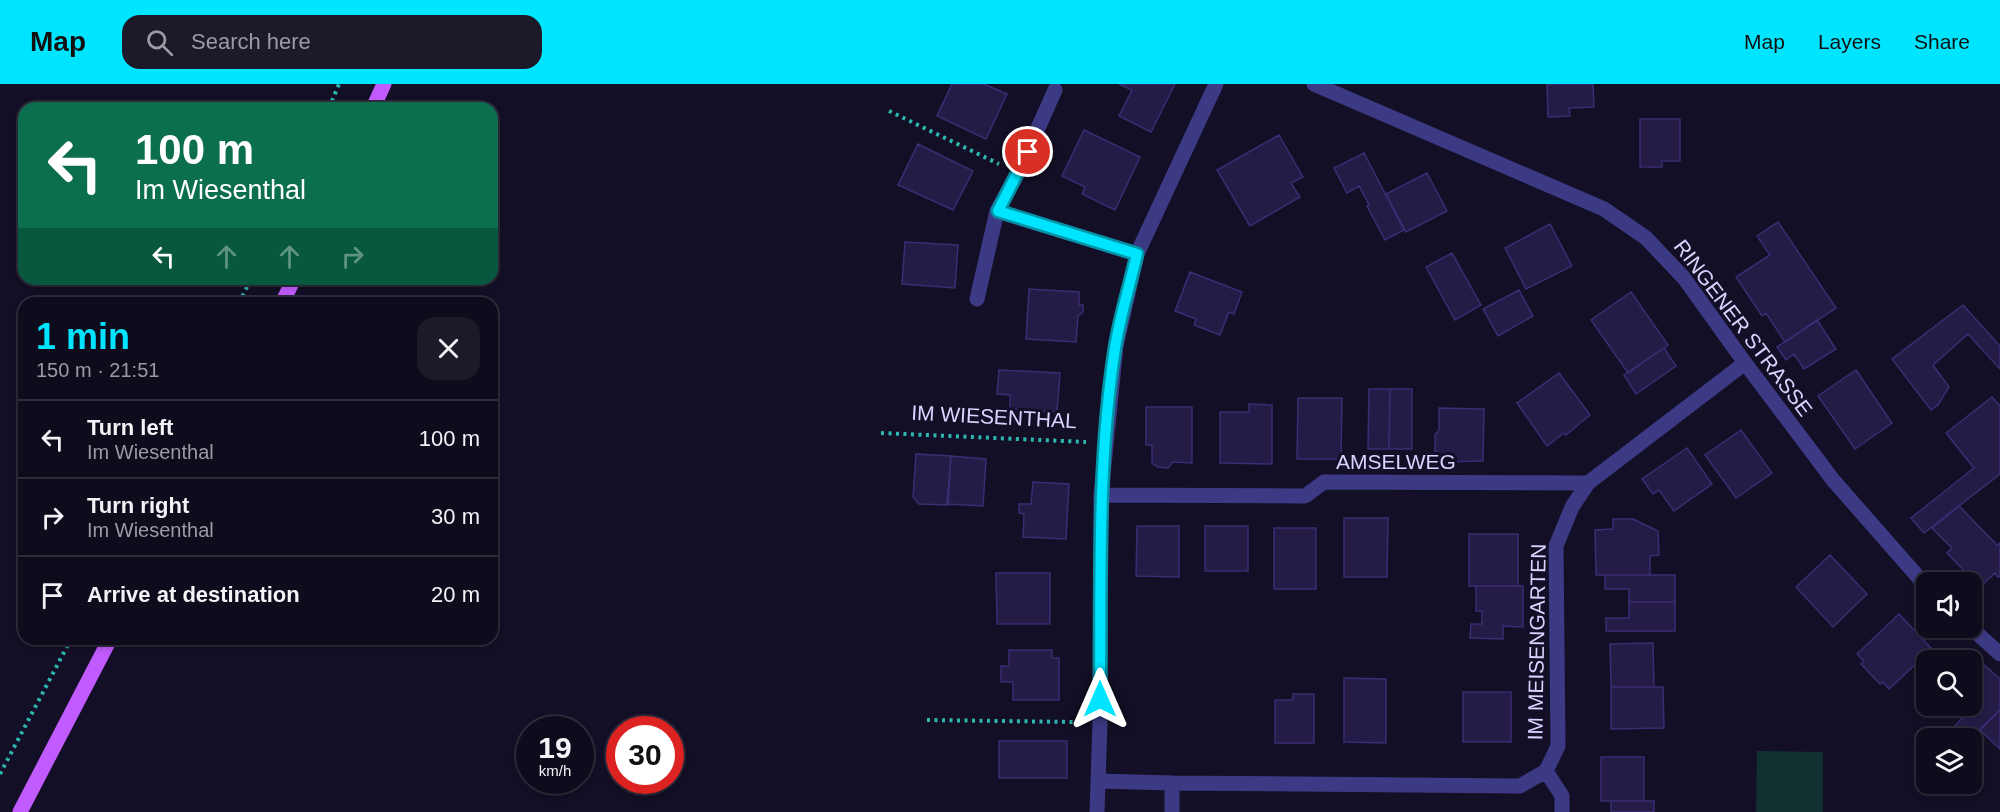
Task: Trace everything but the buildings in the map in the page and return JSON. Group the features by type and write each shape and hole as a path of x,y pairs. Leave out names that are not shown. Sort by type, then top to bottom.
{"main road":[{"path":"376,102 384,84"},
{"path":"20,812 107,645"}],"street":[{"name":"IM WIESENTHAL","path":"1097,812 1100,722 1101,495 1116,346 1137,254 1216,84"},
{"name":"RINGENER STRASSE","path":"1314,84 1604,209 1646,238 1684,278 1744,363 1833,480 1916,575"},
{"path":"977,299 998,211 1018,173 1055,90"},
{"path":"998,211 1137,254"},
{"name":"IM MEISENGARTEN","path":"1172,783 1520,786 1546,771 1558,746 1556,546 1572,507 1588,483 1744,363"},
{"name":"AMSELWEG","path":"1101,495 1305,496 1324,482 1588,483"},
{"path":"1982,638 2000,654"},
{"path":"1546,771 1562,796 1562,812"},
{"path":"1098,781 1172,783 1172,812"}],"path":[{"path":"332,102 339,84"},
{"path":"889,111 1018,173"},
{"name":"IM WIESENTHAL","path":"881,433 1105,443"},
{"path":"0,774 68,645"},
{"path":"927,720 1100,722"}],"green space":[{"path":"1757,751 1823,752 1823,812 1756,812"}],"route":[{"path":"1028,152 998,211 1137,254 1116,346 1105,443 1101,495 1100,699"}]}
